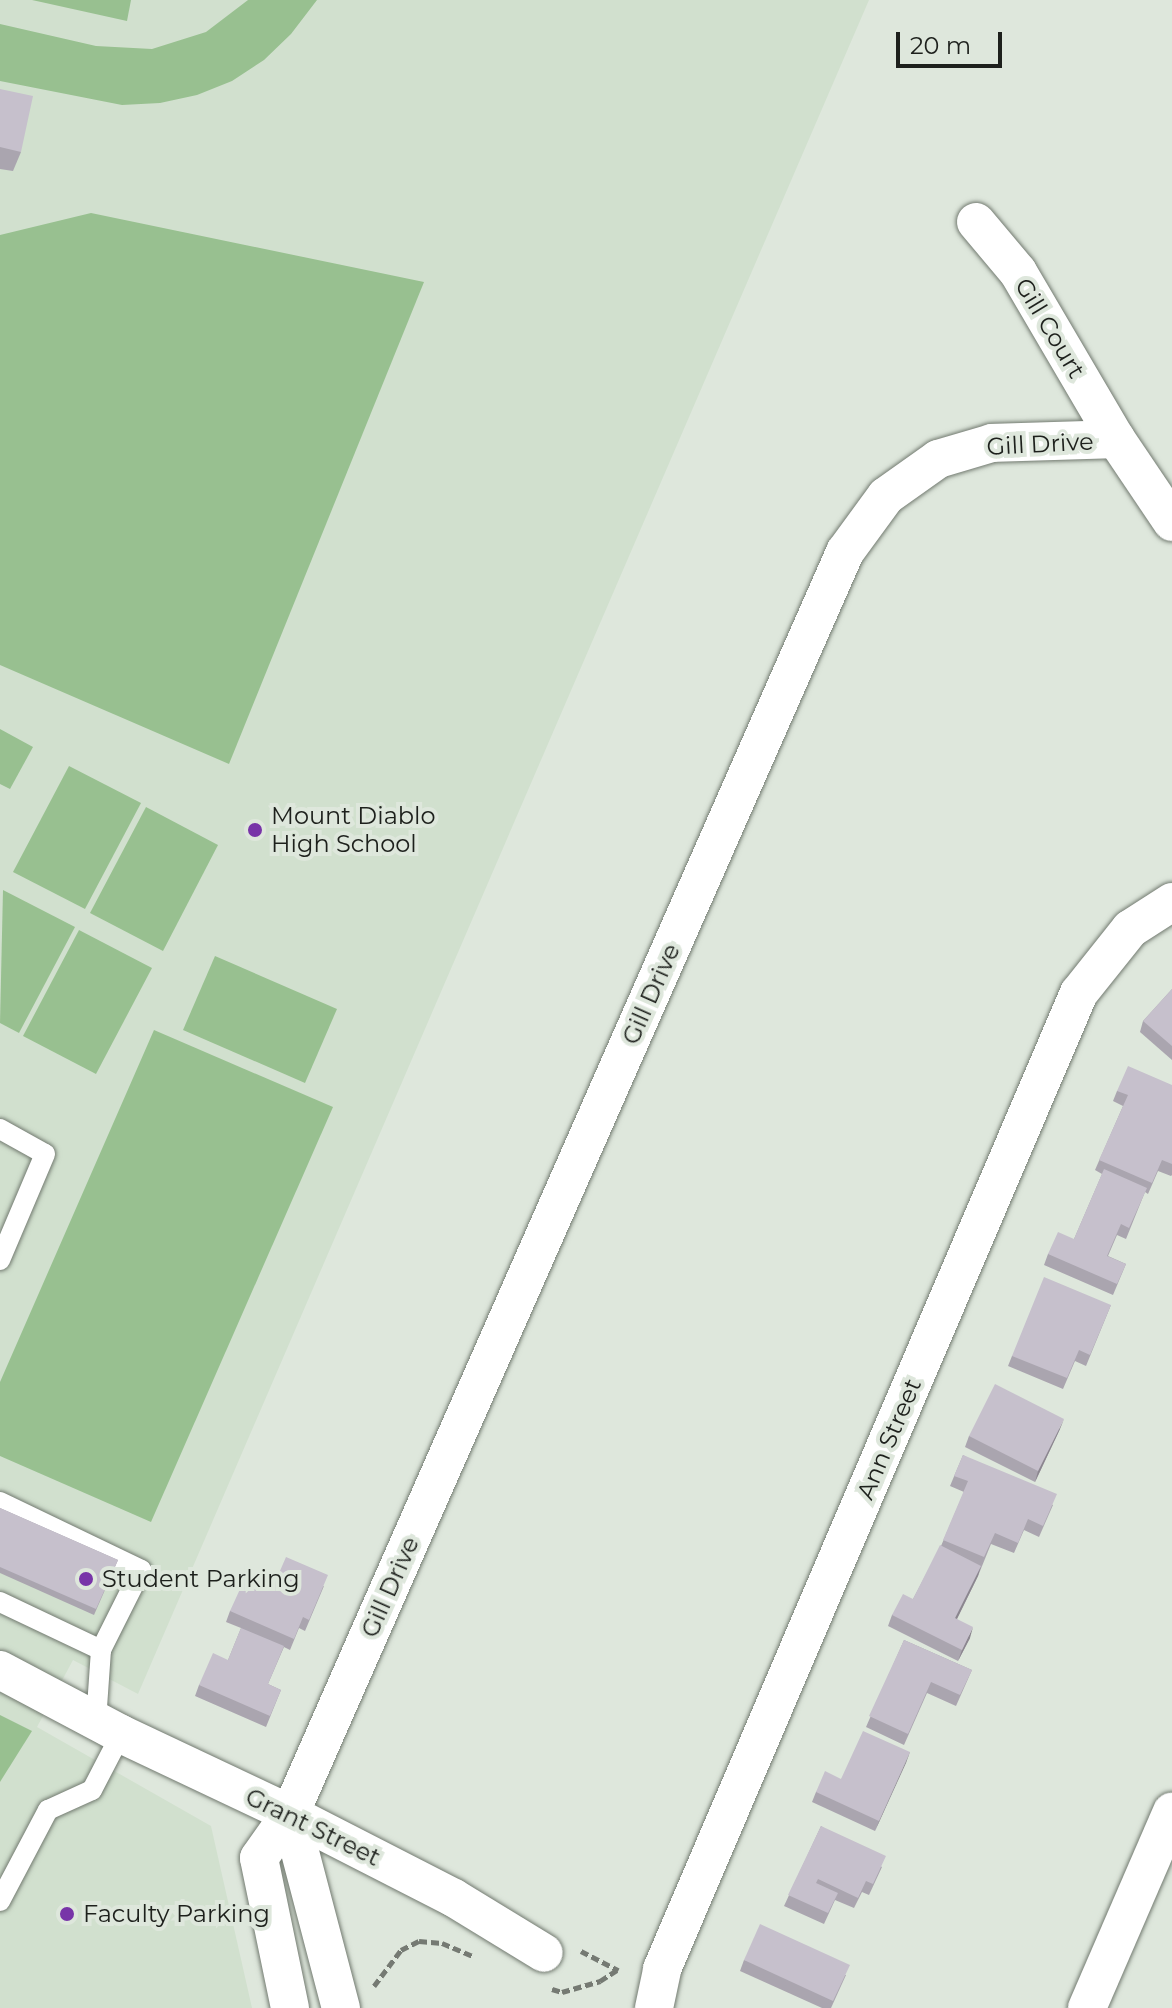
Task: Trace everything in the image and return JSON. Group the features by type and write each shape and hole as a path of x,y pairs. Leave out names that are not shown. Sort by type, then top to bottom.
{"street":[{"name":"Gill Court","path":"976,222 1018,272 1116,439"},
{"name":"Gill Drive","path":"290,2008 259,1858 290,1814 845,552 886,496 938,459 992,443 1116,439 1172,522"},
{"name":"Ann Street","path":"654,2008 662,1969 1079,993 1130,929 1172,902"},
{"name":"Grant Street","path":"0,1670 108,1728 290,1814 454,1898 546,1971"},
{"path":"1087,2008 1172,1812"},
{"path":"290,1814 356,1999"}],"lane":[{"path":"0,1129 45,1154 0,1260"},
{"path":"0,1502 141,1570 101,1650 108,1728 92,1790 48,1810 0,1901"},
{"path":"0,1602 101,1650"}],"path":[{"path":"356,1999 401,1950 419,1941 442,1943 477,1958"},
{"path":"617,1970 600,1981 562,1992 546,1971 578,1950 625,1974"}],"shaded area":[{"name":"Mount Diablo High School","path":"0,0 869,0 138,1694 73,1660 37,1727 211,1826 252,2008 0,2008"}],"green space":[{"path":"32,0 131,0 127,21"},
{"path":"248,0 317,0 291,34 264,60 232,81 197,95 160,103 122,105 0,81 0,24 96,46 152,49 206,32"},
{"path":"91,213 424,282 229,764 0,665 0,235"},
{"path":"0,729 33,747 10,789 0,784"},
{"path":"69,766 141,803 85,909 13,872"},
{"path":"146,807 218,845 163,951 90,913"},
{"path":"3,890 75,927 19,1033 0,1023"},
{"path":"79,930 152,968 96,1074 23,1036"},
{"path":"215,956 337,1009 305,1083 183,1030"},
{"path":"154,1030 333,1107 151,1522 0,1456 0,1382"},
{"path":"0,1715 32,1731 0,1782"}],"building":[{"path":"0,89 33,96 21,152 0,147"},
{"path":"1172,989 1172,1046 1143,1021"},
{"path":"1128,1066 1172,1085 1172,1164 1162,1160 1152,1183 1099,1160 1128,1095 1117,1091"},
{"path":"1104,1169 1147,1188 1129,1228 1121,1224 1107,1256 1126,1264 1117,1284 1048,1254 1058,1232 1074,1239"},
{"path":"1044,1277 1111,1305 1090,1355 1079,1350 1067,1378 1012,1356"},
{"path":"995,1384 1064,1419 1038,1471 969,1436"},
{"path":"963,1455 1057,1494 1043,1526 1028,1519 1018,1543 995,1533 984,1557 943,1540 968,1481 954,1476"},
{"path":"0,1508 118,1560 96,1609 0,1567"},
{"path":"940,1545 981,1566 955,1618 973,1627 962,1650 892,1615 903,1594 913,1599"},
{"path":"286,1557 328,1575 309,1620 303,1617 294,1639 230,1611 246,1576 273,1587"},
{"path":"241,1628 284,1646 268,1684 281,1690 270,1716 199,1685 213,1653 228,1660"},
{"path":"904,1640 972,1670 960,1695 931,1682 908,1734 869,1716"},
{"path":"863,1731 910,1752 879,1821 816,1792 825,1771 841,1779"},
{"path":"821,1826 886,1856 873,1884 866,1881 858,1898 818,1879 816,1883 838,1893 828,1913 788,1895"},
{"path":"760,1924 850,1965 833,2001 744,1960"}],"place":[{"name":"Mount Diablo High School","path":"255,830"},
{"name":"Student Parking","path":"86,1579"},
{"name":"Faculty Parking","path":"67,1914"}]}
